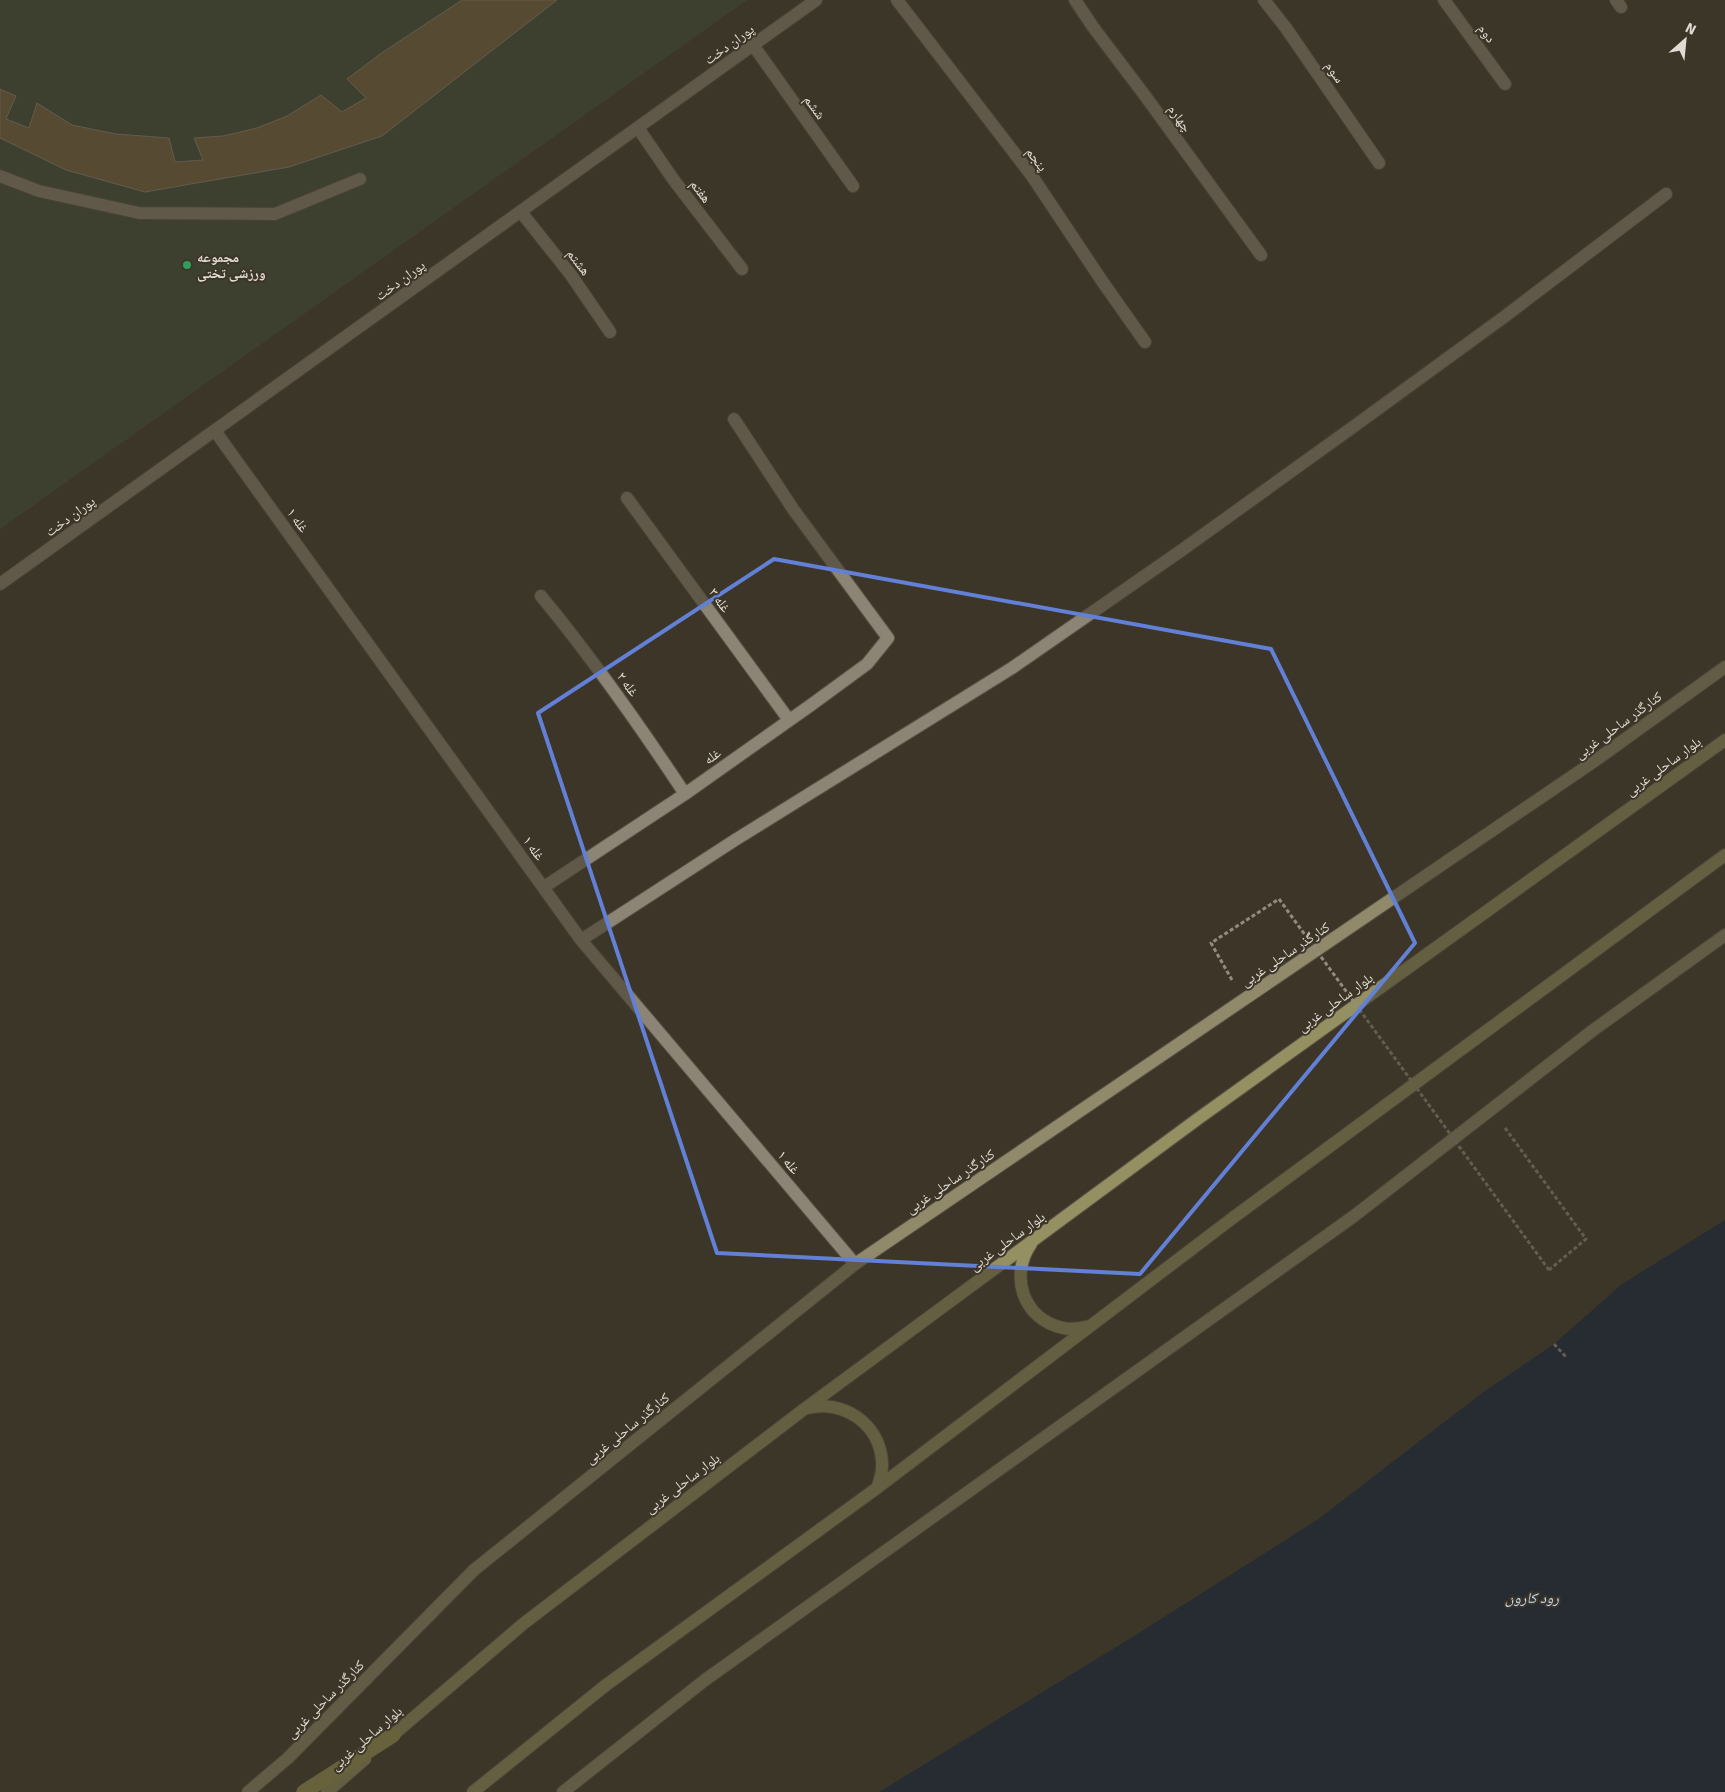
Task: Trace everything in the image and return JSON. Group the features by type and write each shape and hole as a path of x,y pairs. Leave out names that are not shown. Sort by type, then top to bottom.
{"highway":[{"path":"304,1792 393,1735"}],"main road":[{"name":"بلوار ساحلی غربی","path":"327,1792 523,1624 803,1410 1199,1118 1725,740"},
{"path":"472,1792 606,1685 877,1488 1234,1217 1725,855"},
{"path":"1034,1240 1020,1264 1022,1293 1028,1305 1038,1316 1050,1324 1064,1328 1092,1325"},
{"path":"803,1410 816,1406 844,1409 866,1425 875,1435 880,1448 882,1462 877,1488"}],"street":[{"name":"پوران دخت","path":"0,584 816,0"},
{"name":"پنجم","path":"898,0 1032,176 1145,342"},
{"name":"چهارم","path":"1075,0 1261,254"},
{"name":"سوم","path":"1264,0 1286,28 1379,163"},
{"name":"دوم","path":"1444,0 1505,84"},
{"name":"ششم","path":"753,45 853,186"},
{"name":"هفتم","path":"638,128 673,179 742,269"},
{"path":"0,176 39,191 139,213 275,214 360,179"},
{"path":"581,940 734,840 1012,668 1182,550 1369,415 1504,317 1666,194"},
{"name":"هشتم","path":"521,212 571,275 610,332"},
{"name":"غله","path":"544,887 685,794 790,720 867,664 888,638 793,509 734,419"},
{"name":"غله ۱","path":"215,431 581,940 855,1264"},
{"name":"غله ۳","path":"626,498 790,720"},
{"name":"غله ۲","path":"541,596 611,686 685,794"},
{"name":"کنارگذر ساحلی غربی","path":"248,1792 288,1758 474,1570 855,1264 1596,760 1725,666"},
{"path":"563,1792 705,1680 1354,1216 1592,1031 1725,935"}],"path":[{"path":"1244,1000 1211,943 1279,900 1549,1270 1586,1239 1492,1109"},
{"path":"1554,1344 1566,1357"}],"highlighted area":[{"path":"774,559 1271,649 1415,943 1140,1274 717,1253 538,713"}],"green space":[{"name":"مجموعه ورزشی تختی","path":"0,0 747,0 0,529"}],"water":[{"name":"رود کارون","path":"1725,1220 1725,1792 879,1792 1134,1636 1317,1520 1482,1393 1554,1344 1622,1284"}],"building":[{"path":"462,0 557,0 382,136 289,167 145,192 66,170 0,138 0,89 16,96 6,119 29,128 37,103 72,125 116,134 169,138 175,162 203,160 194,138 223,136 257,128 287,116 321,95 342,112 366,98 347,79 383,52"}],"place":[{"name":"مجموعه ورزشی تختی","path":"187,265"}]}
